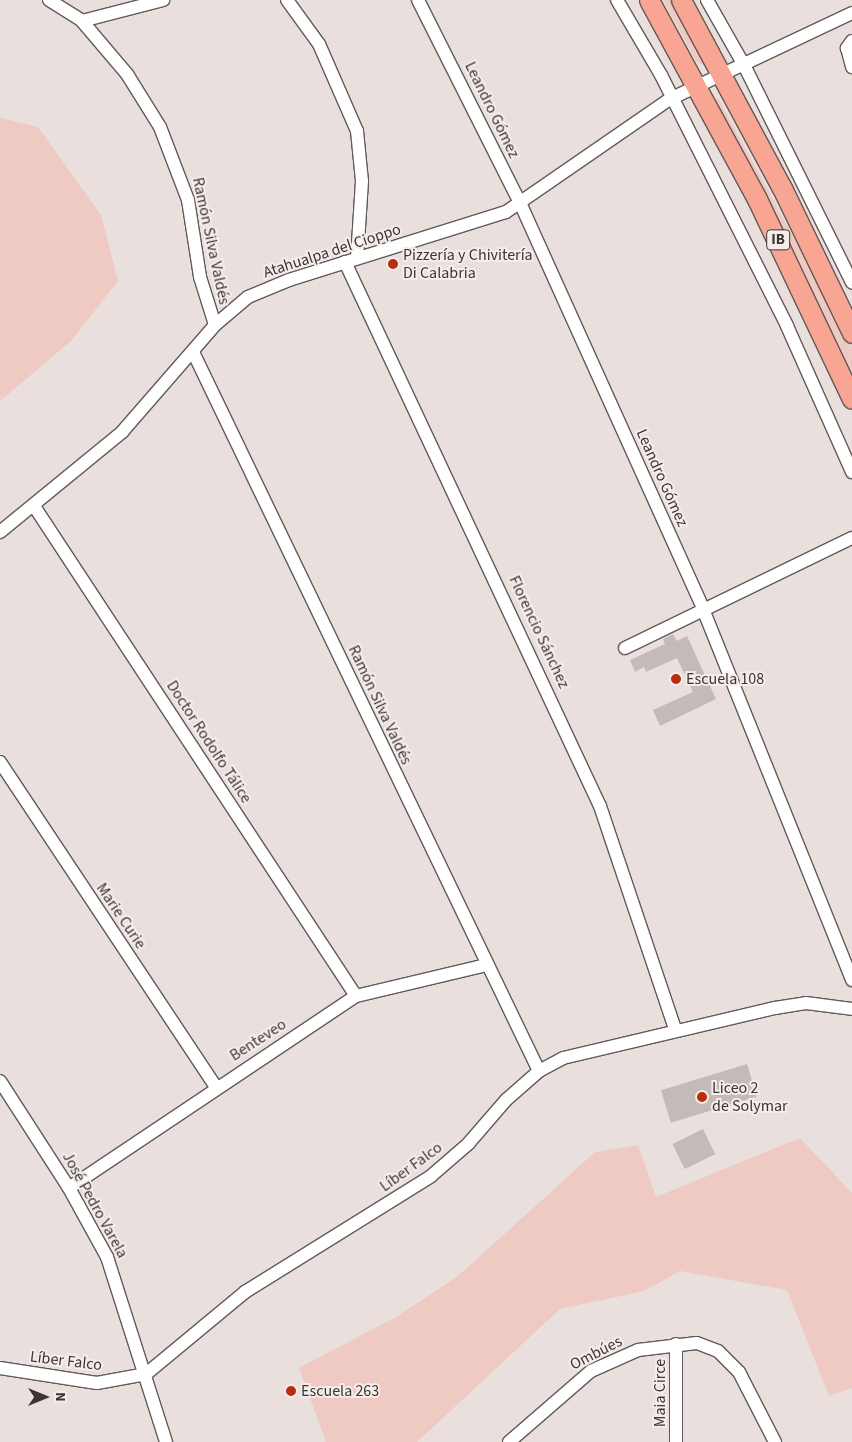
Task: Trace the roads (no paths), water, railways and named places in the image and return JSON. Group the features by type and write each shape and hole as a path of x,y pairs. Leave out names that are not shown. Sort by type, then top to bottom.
{"highway":[{"name":"IB","path":"649,0 697,85 787,259 852,399"},
{"name":"IB","path":"681,0 722,74 852,333"}],"street":[{"name":"Ramón Silva Valdés","path":"49,0 82,21 144,99 176,162 188,200 205,303 214,325"},
{"path":"82,21 163,0"},
{"name":"Florencio Sánchez","path":"287,0 319,44 357,131 362,181 351,260 600,806 675,1029"},
{"name":"Leandro Gómez","path":"418,0 520,205 703,608 852,980"},
{"path":"618,0 787,326 852,472"},
{"path":"707,0 744,65 852,283"},
{"name":"Atahualpa del Cioppo","path":"0,532 122,432 194,352 214,325 248,297 351,260 520,205 670,99 852,13"},
{"path":"852,41 847,48 852,67"},
{"name":"Ramón Silva Valdés","path":"194,352 538,1071"},
{"name":"Doctor Rodolfo Tálice","path":"34,506 356,996"},
{"path":"625,648 703,608 852,538"},
{"name":"Marie Curie","path":"0,762 216,1088"},
{"name":"Benteveo","path":"69,1188 356,996 486,965"},
{"name":"Líber Falco","path":"0,1368 97,1383 146,1374 245,1292 431,1176 538,1071 563,1058 675,1029 806,1003 852,1009"},
{"name":"José Pedro Varela","path":"0,1081 69,1188 107,1257 146,1374 166,1442"},
{"name":"Ombúes","path":"509,1442 591,1370 624,1354 676,1344 697,1343 718,1351 739,1372 775,1442"},
{"name":"Maia Circe","path":"676,1344 676,1442"}],"place":[{"name":"Pizzería y Chivitería Di Calabria","path":"393,264"},
{"name":"Escuela 108","path":"676,679"},
{"name":"Liceo 2 de Solymar","path":"702,1097"},
{"name":"Escuela 263","path":"291,1391"}]}
